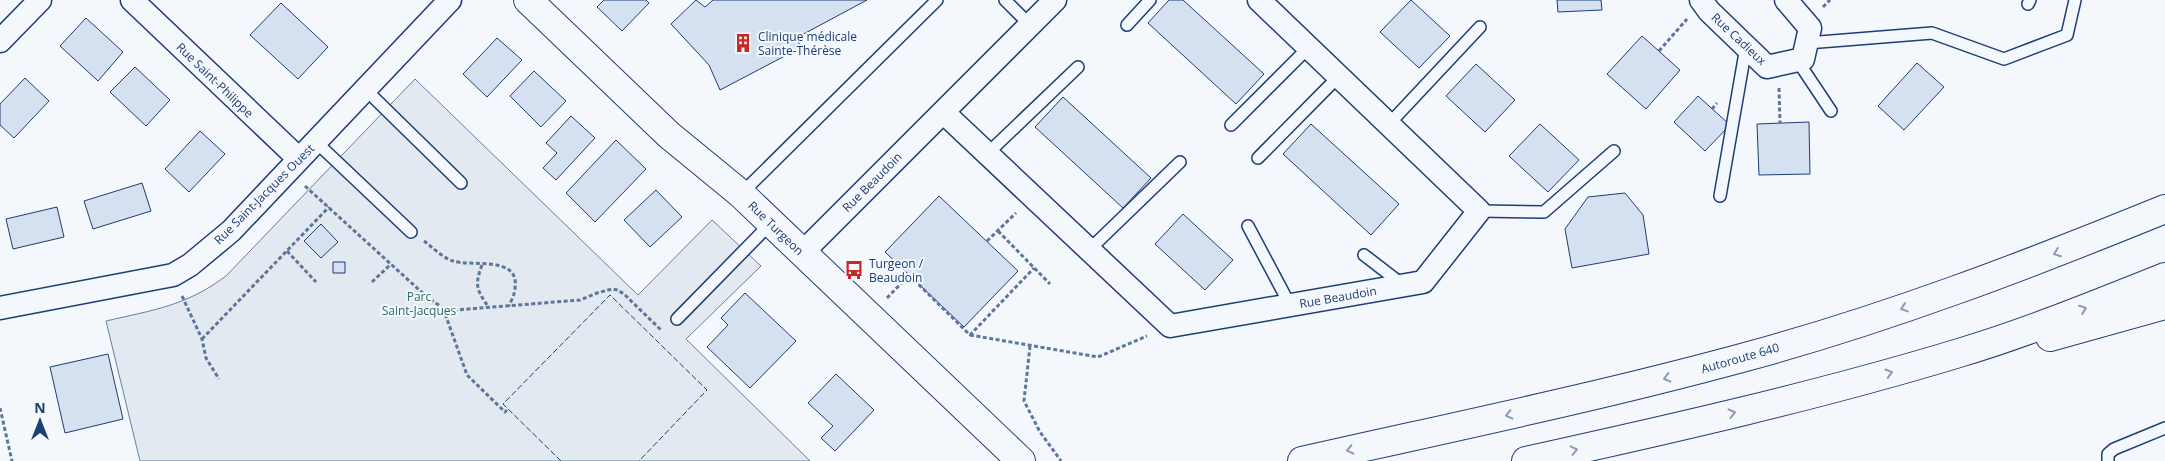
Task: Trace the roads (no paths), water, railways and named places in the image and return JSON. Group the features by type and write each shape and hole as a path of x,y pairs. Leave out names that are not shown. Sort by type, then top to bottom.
{"main road":[{"name":"Rue Turgeon","path":"528,0 669,135 741,194 1021,461"},
{"path":"2103,235 2165,198"},
{"name":"Autoroute 640","path":"1302,461 1597,394 1740,358 1937,297 2103,235 2165,209"},
{"path":"1921,364 2013,334 2165,277"},
{"path":"1526,461 1748,409 1921,364 2057,335 2165,305"}],"street":[{"path":"0,41 40,0"},
{"name":"Rue Saint-Philippe","path":"132,0 299,159"},
{"name":"Rue Saint-Jacques Ouest","path":"0,308 173,275 190,265 231,231 450,0"},
{"name":"Rue Beaudoin","path":"802,252 1055,0"},
{"path":"1259,0 1479,211"},
{"path":"1786,0 1810,28 1794,56"},
{"name":"Rue Cadieux","path":"1702,1 1709,11 1767,67 1794,56"},
{"path":"943,112 1089,250"},
{"name":"Rue Beaudoin","path":"1089,250 1170,326 1423,282 1479,211"}],"lane":[{"path":"741,194 937,0"},
{"path":"1005,0 1030,25"},
{"path":"1127,25 1150,0"},
{"path":"1831,111 1794,56 1932,33 2004,59 2068,35 2075,0"},
{"path":"1389,124 1480,27"},
{"path":"1231,124 1308,47"},
{"path":"1720,196 1746,47"},
{"path":"987,154 1078,67"},
{"path":"1258,158 1339,76"},
{"path":"365,90 461,183"},
{"path":"316,142 411,232"},
{"path":"1479,211 1544,212 1614,151"},
{"path":"1089,250 1180,162"},
{"path":"677,319 771,223"},
{"path":"1248,226 1290,305"},
{"path":"1364,255 1404,285"},
{"path":"2108,461 2108,454 2114,450 2165,428"}],"place":[{"name":"Clinique médicale Sainte-Thérèse","path":"743,43"},
{"name":"Turgeon / Beaudoin","path":"854,270"}],"park label":[{"name":"Parc Saint-Jacques","path":"419,303"}]}
